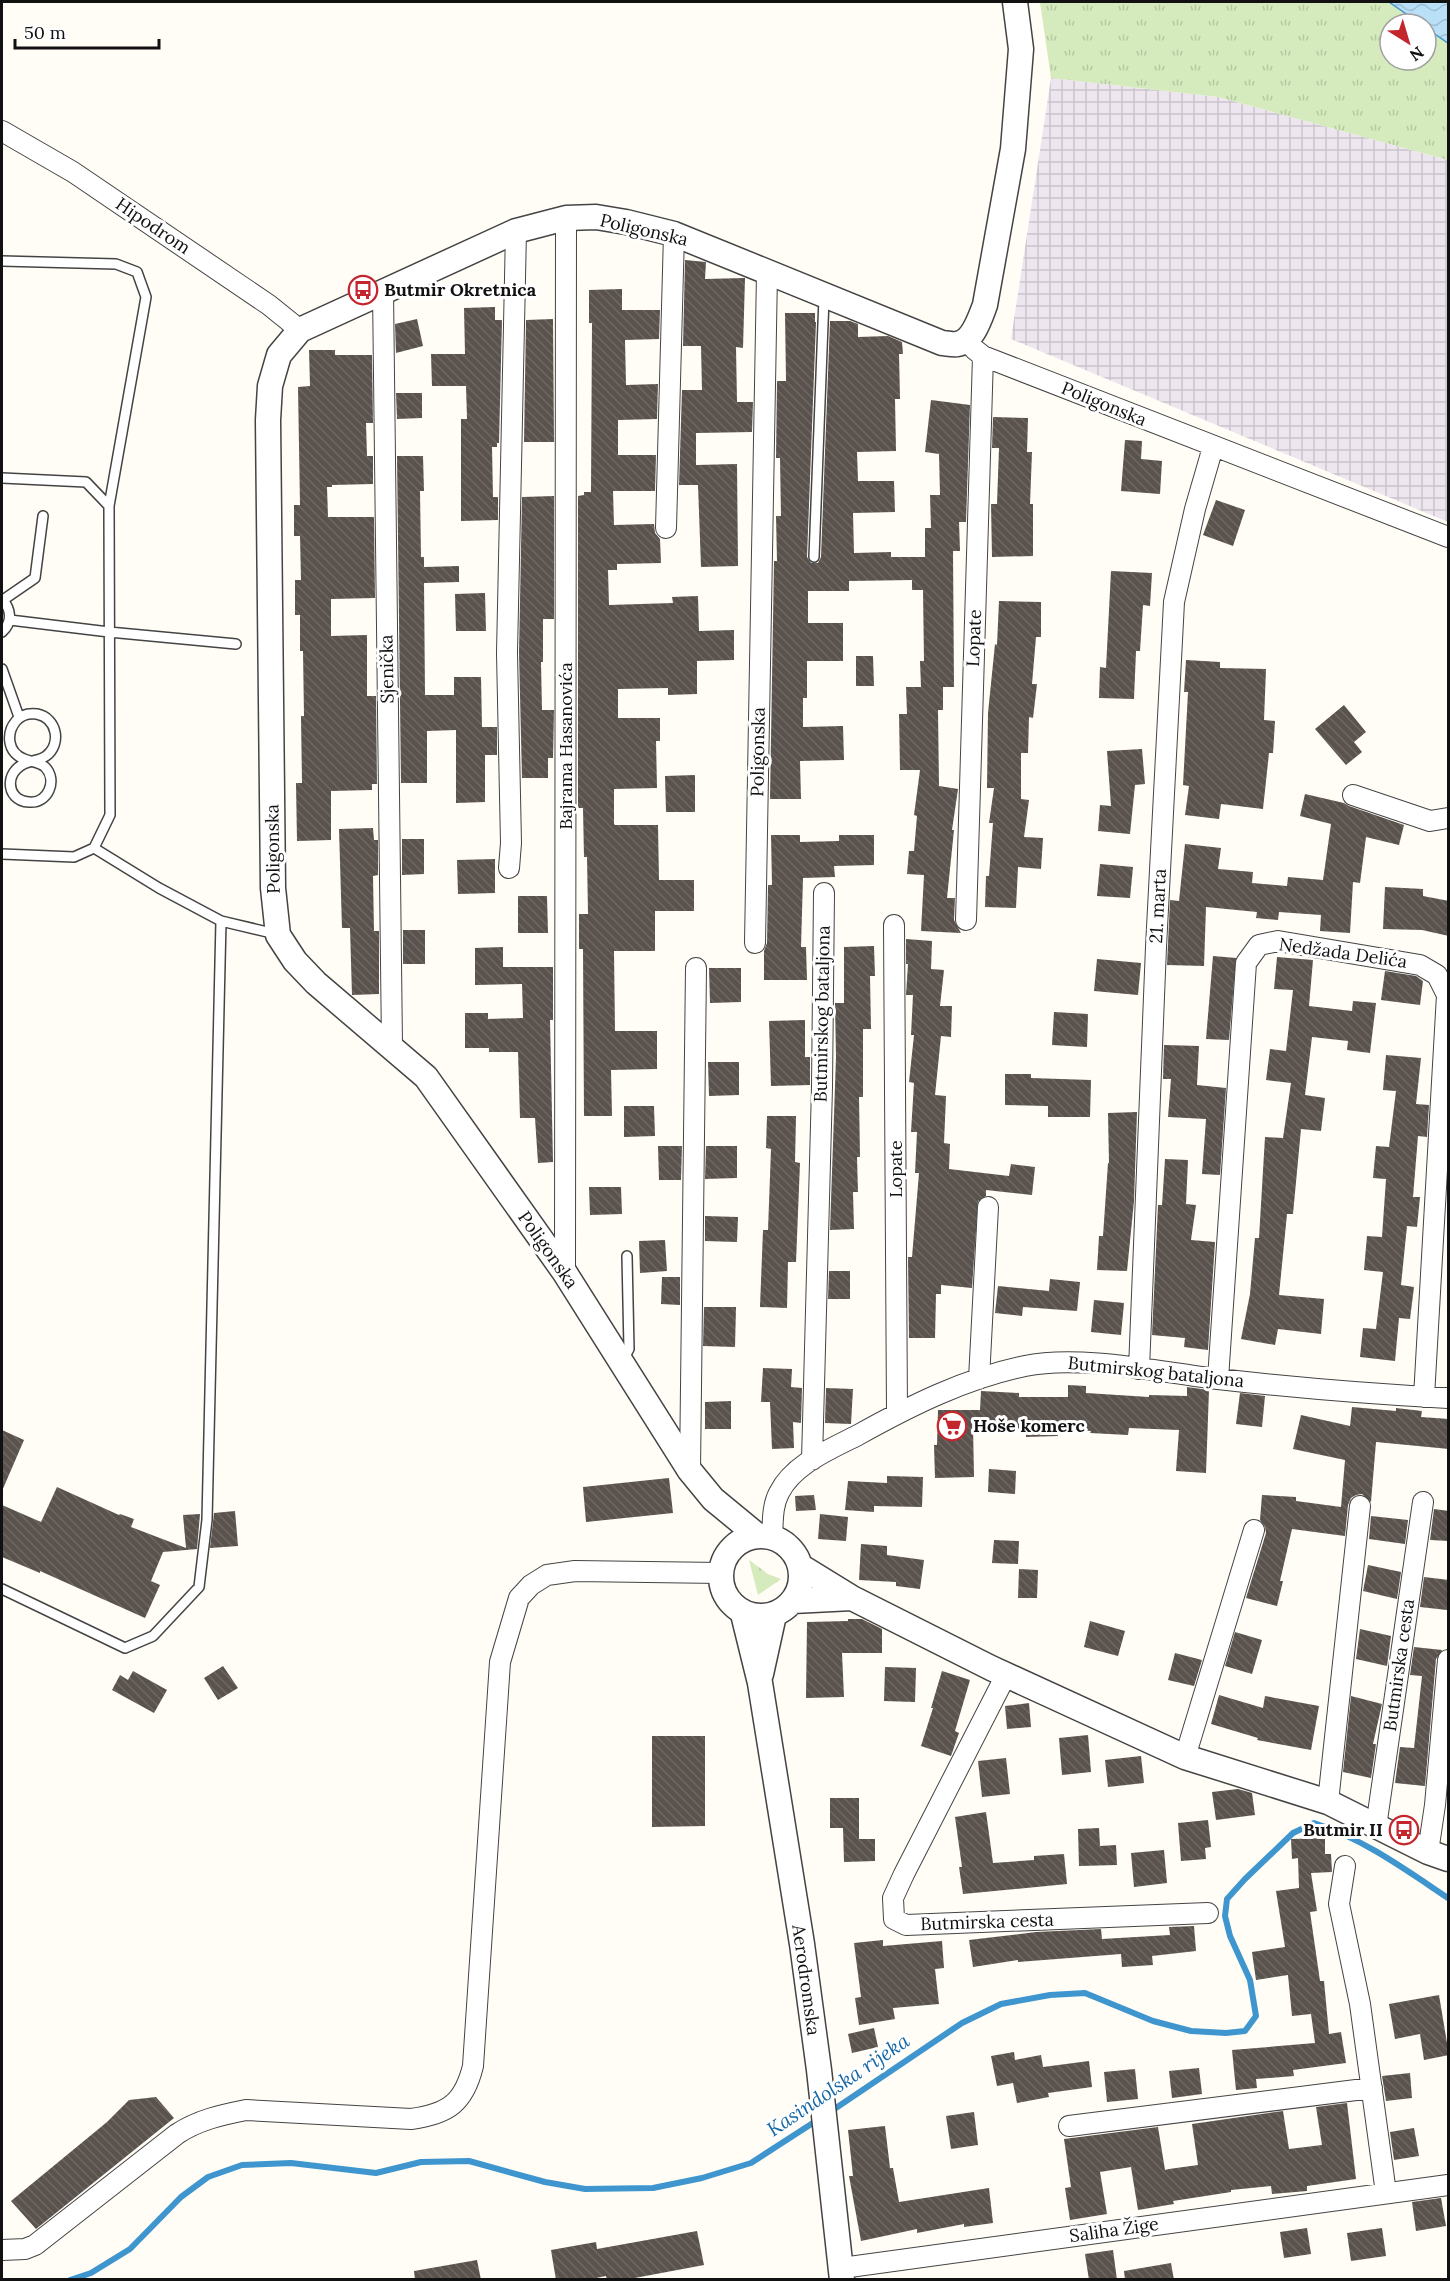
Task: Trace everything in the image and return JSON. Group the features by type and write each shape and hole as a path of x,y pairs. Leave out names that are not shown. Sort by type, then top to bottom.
{"street":[{"path":"975,348 1013,149 1021,49 1015,2"},
{"name":"Hipodrom","path":"2,131 83,178 269,306 300,330"},
{"name":"Poligonska","path":"765,1536 713,1499 690,1471 566,1273 426,1077 316,982 295,961 278,935 273,888 268,420 270,386 279,356 300,330 516,231 566,218 596,217 674,234 942,343 975,348 1214,447 1449,537"},
{"name":"Bajrama Hasanovića","path":"566,218 566,1273"},
{"path":"509,868 511,843 507,653 516,231"},
{"path":"666,528 674,234"},
{"name":"Poligonska","path":"755,943 767,273"},
{"name":"Sjenička","path":"383,291 392,1046"},
{"name":"Lopate","path":"966,920 975,348"},
{"name":"21. marta","path":"1139,1369 1156,947 1174,602 1195,509 1214,447"},
{"path":"1353,795 1430,821 1449,818"},
{"name":"Butmirskog bataljona","path":"812,1460 822,1087 824,893"},
{"name":"Lopate","path":"894,925 897,1413"},
{"name":"Nedžada Delića","path":"1218,1379 1246,963 1259,945 1278,941 1420,964 1443,974 1447,995 1424,1397"},
{"path":"690,1471 696,968"},
{"path":"979,1379 988,1207"},
{"name":"Butmirskog bataljona","path":"765,1536 779,1493 789,1478 812,1460 897,1413 979,1379 1027,1366 1070,1362 1218,1379 1449,1398"},
{"name":"Poligonska","path":"713,1499 732,1547"},
{"name":"Butmirska cesta","path":"1376,1827 1423,1502"},
{"path":"1328,1802 1360,1506"},
{"path":"1185,1757 1254,1530"},
{"path":"784,1608 799,1591 801,1580 800,1566 794,1553 784,1543 765,1536 744,1539 732,1547 724,1559 720,1573 721,1587 727,1600 743,1614 763,1617 784,1608 852,1598"},
{"path":"800,1566 852,1598 1005,1675 1185,1757 1328,1802 1438,1855 1435,1805 1449,1660"},
{"path":"2,2250 25,2249 35,2245 177,2134 190,2125 220,2115 246,2110 411,2119 431,2116 448,2109 460,2099 469,2084 473,2066 500,1662 519,1598 531,1585 547,1575 574,1571 720,1573"},
{"name":"Aerodromska","path":"760,1683 784,1608"},
{"name":"Aerodromska","path":"743,1614 760,1683 802,1944 842,2274"},
{"name":"Butmirska cesta","path":"1005,1675 893,1898 894,1919 906,1925 1208,1913"},
{"path":"1345,1866 1339,1904 1360,2004 1386,2193"},
{"path":"1069,2126 1372,2088"},
{"name":"Saliha Žige","path":"842,2274 1449,2184"}],"lane":[{"path":"2,261 116,264 137,272 146,297 109,506 110,815 94,848 74,857 2,854"},
{"path":"814,557 824,296"},
{"path":"2,478 86,482 109,506"},
{"path":"2,632 10,620 9,609 2,599 35,578 43,516"},
{"path":"10,620 236,645"},
{"path":"2,669 19,717"},
{"path":"33,761 22,763 14,770 10,780 12,790 19,799 29,802 39,801 48,794 51,784 50,773 43,765 33,761 21,758 12,750 9,738 11,727 19,717 31,713 43,716 52,724 56,736 54,748 45,757 33,761"},
{"path":"94,848 159,888 221,921 278,935"},
{"path":"2,1589 125,1648 153,1636 199,1587 207,1520 221,921"},
{"path":"622,1362 629,1349 627,1256"}],"shaded area":[{"path":"1051,78 1218,97 1448,160 1448,522 1011,339"}],"green space":[{"path":"1040,2 1389,2 1404,12 1378,12 1378,72 1438,72 1438,36 1448,43 1448,160 1218,97 1051,78"},
{"path":"749,1560 768,1574 781,1579 758,1595"}],"water":[{"path":"1389,2 1448,2 1448,43 1438,36 1438,12 1404,12"}],"building":[{"path":"685,260 706,262 705,279 745,278 743,348 736,347 737,402 753,402 752,432 696,433 696,465 737,464 738,566 701,567 698,485 679,485 682,390 702,390 701,346 683,346"},
{"path":"622,289 622,310 660,310 659,339 625,340 626,385 658,384 657,419 618,420 618,455 656,455 655,491 613,491 614,525 654,524 655,533 660,539 661,563 617,564 617,570 608,570 609,605 673,603 672,597 698,596 699,631 734,630 734,660 697,661 697,694 668,695 668,688 618,689 618,718 660,718 660,741 656,741 657,788 614,789 614,824 658,825 659,880 694,880 694,911 655,911 655,951 614,951 615,1031 657,1031 657,1069 611,1070 612,1116 584,1116 583,949 579,949 579,914 588,914 583,808 578,808 578,496 584,495 584,492 591,492 592,323 589,323 589,290"},
{"path":"495,307 495,320 502,320 499,443 497,447 492,447 493,497 498,497 498,520 461,521 461,419 467,419 466,386 432,386 431,354 465,354 464,308"},
{"path":"785,313 815,313 816,322 807,557 811,563 818,563 821,557 830,321 850,321 858,324 858,337 888,336 902,342 903,354 899,354 900,399 895,399 896,451 857,452 858,481 894,481 895,512 853,513 854,553 891,552 891,557 925,557 925,528 931,528 930,495 940,495 939,454 925,452 931,400 970,405 966,522 959,522 960,551 953,551 954,687 943,687 943,710 938,710 939,786 958,789 952,830 954,830 947,898 955,898 954,920 961,933 921,931 924,875 907,874 909,851 914,851 917,816 914,815 920,770 900,770 899,714 907,714 906,687 921,687 920,661 924,661 923,590 912,590 912,580 849,581 849,591 808,591 808,623 843,623 843,661 807,661 807,698 803,698 803,727 843,726 844,760 800,761 801,799 770,799 774,561 777,561 776,516 781,516 780,458 776,458 777,381 786,381"},
{"path":"417,319 423,346 396,353 395,324"},
{"path":"553,319 554,442 524,442 526,320"},
{"path":"309,350 335,350 335,355 372,355 373,423 366,423 367,456 373,456 373,484 327,487 328,517 374,517 375,598 331,599 331,636 367,635 367,696 376,696 377,784 372,784 372,790 331,791 331,840 297,841 296,783 302,783 301,716 304,716 300,615 295,615 295,580 301,580 300,536 294,536 294,505 300,505 298,387 310,386"},
{"path":"396,393 422,393 422,418 397,419"},
{"path":"993,417 1028,418 1027,452 1032,452 1030,504 1033,504 1033,556 992,557 991,504 997,504 999,448 992,448"},
{"path":"1125,440 1142,441 1141,459 1162,461 1160,494 1121,491"},
{"path":"397,456 423,456 424,491 420,491 421,557 424,557 424,567 459,566 459,582 424,583 425,695 454,695 454,677 481,677 482,727 497,727 497,755 485,755 485,802 456,803 456,730 427,731 427,783 401,783"},
{"path":"554,496 554,619 543,619 543,662 541,662 542,710 554,710 553,758 548,758 548,778 522,778 519,653 522,497"},
{"path":"1216,500 1245,510 1233,546 1203,535"},
{"path":"1111,571 1152,573 1150,606 1143,605 1140,651 1136,651 1134,699 1099,698 1100,667 1106,668"},
{"path":"485,593 486,631 456,631 455,594"},
{"path":"999,601 1041,602 1041,637 1036,637 1032,684 1037,684 1033,718 1029,717 1028,753 1021,753 1021,799 1029,800 1024,837 1043,838 1041,869 1018,867 1016,908 985,907 986,876 989,876 993,823 989,823 994,788 987,788 988,713 995,644 997,645"},
{"path":"856,656 873,656 874,686 856,686"},
{"path":"1186,660 1220,662 1220,668 1266,669 1264,720 1275,721 1273,753 1269,753 1263,809 1221,804 1219,819 1185,815 1189,786 1183,785 1188,692 1184,692"},
{"path":"1344,705 1366,732 1354,742 1362,752 1346,765 1315,729"},
{"path":"1142,749 1145,784 1135,785 1130,834 1098,831 1100,805 1111,806 1107,751"},
{"path":"695,775 695,812 666,812 665,776"},
{"path":"1305,794 1344,803 1404,825 1399,845 1366,837 1360,883 1353,882 1350,933 1320,931 1321,915 1279,912 1278,920 1256,918 1257,912 1206,907 1204,966 1167,965 1170,900 1179,901 1185,844 1221,848 1218,869 1253,872 1252,883 1287,886 1288,877 1323,880 1331,824 1300,816"},
{"path":"373,828 374,840 378,840 378,875 373,876 374,931 379,931 379,994 352,995 350,928 342,928 339,829"},
{"path":"771,835 800,835 800,842 839,841 839,835 874,835 874,865 834,866 835,877 803,878 801,947 806,947 807,980 764,980 768,885 772,885"},
{"path":"402,839 424,839 424,874 402,875"},
{"path":"495,859 495,893 458,894 457,860"},
{"path":"1100,864 1133,867 1130,898 1097,896"},
{"path":"1385,887 1423,889 1423,896 1449,901 1449,936 1422,930 1383,929"},
{"path":"518,896 547,896 548,933 518,933"},
{"path":"403,930 425,930 425,964 403,964"},
{"path":"906,939 932,941 931,969 944,970 940,1006 952,1006 951,1037 941,1036 935,1095 946,1096 944,1143 950,1144 949,1169 1009,1176 1011,1164 1035,1167 1032,1195 986,1190 986,1196 978,1201 972,1288 941,1285 941,1294 936,1294 935,1338 909,1338 908,1257 912,1257 919,1173 915,1173 917,1132 911,1132 914,1083 909,1082 914,1035 911,1035 913,995 906,995 908,964 906,964"},
{"path":"874,946 875,976 870,976 871,1029 863,1029 863,1097 859,1097 860,1157 857,1157 858,1192 853,1192 854,1229 830,1230 836,1057 835,1003 844,1003 844,947"},
{"path":"503,947 503,967 553,967 553,1020 550,1020 553,1162 538,1163 535,1118 520,1118 518,1052 489,1052 489,1048 465,1048 465,1013 488,1013 488,1019 523,1018 522,984 475,985 475,948"},
{"path":"1213,956 1236,958 1229,1040 1206,1039"},
{"path":"1277,957 1313,960 1309,1006 1352,1011 1353,1001 1376,1003 1370,1053 1347,1050 1348,1041 1312,1037 1305,1095 1325,1098 1321,1131 1301,1129 1293,1214 1287,1214 1279,1295 1324,1299 1321,1334 1278,1329 1275,1345 1241,1339 1250,1294 1255,1238 1259,1238 1265,1137 1283,1138 1291,1083 1266,1080 1270,1049 1286,1051 1293,990 1274,989"},
{"path":"1097,959 1141,963 1138,995 1094,991"},
{"path":"709,968 741,968 741,1002 710,1003"},
{"path":"1385,971 1416,976 1423,981 1420,1005 1381,1000"},
{"path":"1054,1012 1088,1014 1087,1047 1052,1045"},
{"path":"805,1020 805,1057 810,1057 810,1085 771,1086 769,1021"},
{"path":"1164,1045 1199,1046 1197,1085 1226,1088 1220,1175 1202,1174 1206,1119 1168,1117 1171,1079 1163,1079"},
{"path":"1386,1055 1421,1058 1416,1104 1429,1105 1427,1137 1418,1136 1413,1197 1420,1197 1417,1227 1407,1226 1401,1285 1414,1287 1410,1319 1399,1318 1395,1361 1360,1357 1363,1328 1376,1329 1383,1272 1364,1270 1367,1236 1382,1237 1386,1179 1373,1178 1376,1146 1389,1147 1396,1091 1383,1090"},
{"path":"708,1062 739,1062 739,1095 709,1096"},
{"path":"1005,1074 1031,1074 1031,1078 1091,1080 1090,1117 1048,1117 1048,1106 1005,1105"},
{"path":"624,1106 654,1106 655,1136 624,1137"},
{"path":"1137,1112 1134,1201 1127,1271 1097,1270 1099,1236 1103,1236 1109,1163 1108,1113"},
{"path":"767,1116 796,1116 795,1162 800,1163 796,1262 788,1262 787,1308 760,1307 763,1230 768,1230 771,1149 766,1148"},
{"path":"658,1146 682,1146 681,1180 659,1180"},
{"path":"706,1146 737,1146 737,1178 705,1179"},
{"path":"1165,1159 1188,1160 1186,1204 1196,1205 1191,1240 1215,1242 1208,1350 1184,1347 1185,1338 1152,1335 1158,1205 1162,1205"},
{"path":"589,1187 621,1187 622,1214 590,1215"},
{"path":"705,1216 738,1217 737,1242 705,1241"},
{"path":"665,1240 667,1271 640,1273 639,1241"},
{"path":"829,1271 850,1271 850,1299 828,1299"},
{"path":"662,1277 680,1277 680,1305 661,1304"},
{"path":"1050,1279 1080,1282 1077,1311 1023,1307 1022,1316 995,1313 998,1286 1049,1291"},
{"path":"1094,1300 1124,1303 1121,1335 1091,1332"},
{"path":"704,1307 736,1307 735,1347 703,1346"},
{"path":"763,1368 792,1369 791,1387 802,1388 801,1423 793,1422 794,1448 772,1449 770,1402 761,1402"},
{"path":"1068,1385 1086,1386 1086,1393 1149,1397 1149,1395 1187,1396 1187,1387 1209,1390 1206,1473 1176,1471 1179,1430 1129,1428 1128,1435 1058,1430 1058,1436 1026,1437 1026,1429 973,1426 974,1477 935,1478 934,1445 937,1445 938,1410 980,1410 981,1391 1019,1393 1019,1397 1068,1397"},
{"path":"826,1388 853,1389 851,1424 825,1423"},
{"path":"1240,1393 1265,1396 1262,1427 1236,1424"},
{"path":"731,1401 731,1429 705,1429 705,1402"},
{"path":"1352,1407 1422,1411 1421,1417 1449,1419 1449,1449 1376,1442 1371,1502 1362,1494 1351,1498 1348,1505 1345,1536 1292,1529 1280,1581 1283,1581 1277,1606 1246,1598 1266,1533 1260,1520 1262,1495 1296,1497 1296,1501 1341,1507 1345,1460 1293,1449 1301,1415 1350,1426"},
{"path":"2,1430 24,1440 2,1491"},
{"path":"989,1469 1016,1471 1015,1494 988,1492"},
{"path":"887,1476 923,1477 922,1507 874,1506 874,1512 845,1510 848,1481 887,1483"},
{"path":"669,1478 673,1513 586,1522 583,1487"},
{"path":"57,1487 119,1515 134,1519 131,1527 186,1548 183,1515 200,1514 197,1549 163,1552 151,1581 160,1585 145,1618 40,1571 40,1573 2,1557 2,1505 41,1522"},
{"path":"814,1495 816,1510 796,1511 795,1496"},
{"path":"1434,1509 1449,1511 1449,1541 1430,1540"},
{"path":"235,1511 238,1546 210,1548 214,1513"},
{"path":"820,1514 848,1517 846,1541 818,1539"},
{"path":"1371,1516 1408,1520 1405,1544 1369,1539"},
{"path":"994,1540 1019,1541 1018,1564 992,1563"},
{"path":"861,1544 887,1546 887,1555 924,1560 920,1589 896,1586 896,1582 859,1580"},
{"path":"1368,1565 1401,1572 1397,1599 1363,1591"},
{"path":"1019,1569 1038,1570 1037,1598 1018,1598"},
{"path":"1424,1577 1449,1580 1447,1610 1420,1607"},
{"path":"848,1619 862,1619 882,1629 882,1653 842,1653 844,1697 806,1698 807,1622 848,1621"},
{"path":"1090,1621 1125,1631 1118,1656 1084,1647"},
{"path":"1360,1629 1391,1636 1387,1666 1356,1659"},
{"path":"1235,1632 1262,1640 1252,1674 1225,1666"},
{"path":"1414,1647 1442,1650 1436,1659 1425,1786 1395,1783 1400,1747 1414,1748 1422,1676 1410,1675"},
{"path":"1175,1653 1202,1660 1194,1686 1168,1680"},
{"path":"223,1666 238,1688 218,1700 204,1678"},
{"path":"885,1667 916,1668 915,1702 884,1701"},
{"path":"133,1671 167,1690 154,1713 112,1690 120,1675 128,1680"},
{"path":"942,1671 970,1680 955,1731 959,1733 951,1756 921,1746"},
{"path":"1219,1695 1263,1708 1265,1696 1319,1706 1311,1750 1257,1740 1258,1738 1211,1724"},
{"path":"1351,1696 1382,1704 1373,1744 1376,1744 1371,1778 1343,1772"},
{"path":"1029,1703 1031,1727 1007,1729 1005,1706"},
{"path":"1088,1735 1091,1772 1062,1775 1059,1738"},
{"path":"652,1736 705,1736 705,1826 652,1827"},
{"path":"1141,1756 1144,1783 1108,1787 1105,1760"},
{"path":"1006,1758 1010,1794 982,1797 978,1761"},
{"path":"1238,1789 1252,1793 1255,1815 1216,1820 1212,1792"},
{"path":"830,1798 859,1798 859,1839 875,1839 875,1861 844,1862 843,1828 830,1828"},
{"path":"986,1812 993,1863 1034,1860 1034,1856 1064,1854 1067,1884 963,1894 955,1817"},
{"path":"1208,1820 1211,1847 1205,1848 1206,1859 1181,1861 1178,1823"},
{"path":"1099,1828 1100,1846 1116,1845 1117,1865 1079,1866 1078,1829"},
{"path":"1325,1838 1325,1854 1331,1854 1332,1872 1311,1873 1317,1911 1310,1912 1320,1981 1324,1981 1329,2034 1341,2032 1346,2063 1293,2070 1294,2076 1256,2079 1257,2088 1236,2090 1232,2050 1315,2043 1311,2014 1292,2016 1288,1975 1256,1980 1252,1952 1285,1947 1276,1891 1299,1888 1298,1858 1292,1859 1291,1839"},
{"path":"1164,1850 1167,1883 1134,1887 1131,1853"},
{"path":"1194,1926 1196,1951 1152,1956 1153,1965 1122,1967 1121,1954 1018,1962 1018,1960 973,1967 969,1940 1036,1932 1101,1929 1102,1939 1170,1935 1169,1927"},
{"path":"883,1940 883,1946 942,1941 944,1968 935,1969 939,2004 893,2008 895,2019 859,2025 855,1998 861,1997 854,1943"},
{"path":"1439,1995 1449,2055 1424,2060 1420,2034 1395,2039 1389,2004"},
{"path":"874,2028 878,2047 852,2053 848,2034"},
{"path":"1014,2052 1015,2060 1041,2055 1043,2067 1089,2061 1092,2087 1048,2093 1049,2097 1017,2103 1013,2083 997,2086 991,2056"},
{"path":"1199,2068 1202,2094 1172,2098 1169,2071"},
{"path":"1135,2069 1138,2099 1107,2102 1104,2072"},
{"path":"1410,2073 1412,2098 1386,2101 1382,2076"},
{"path":"156,2097 174,2118 36,2229 11,2201 107,2122 129,2100"},
{"path":"1347,2103 1356,2179 1307,2186 1307,2191 1272,2194 1271,2186 1231,2190 1231,2192 1173,2201 1174,2204 1138,2210 1131,2167 1100,2172 1107,2214 1070,2220 1065,2188 1071,2187 1064,2139 1158,2127 1165,2170 1198,2165 1192,2124 1283,2111 1289,2149 1322,2145 1316,2107"},
{"path":"974,2112 978,2145 951,2149 946,2116"},
{"path":"885,2126 890,2168 893,2168 899,2202 989,2188 993,2223 964,2227 964,2224 917,2233 917,2229 861,2241 849,2176 853,2176 848,2130"},
{"path":"1414,2128 1419,2156 1394,2160 1390,2132"},
{"path":"1441,2198 1446,2226 1416,2231 1412,2202"},
{"path":"1307,2228 1311,2254 1284,2258 1280,2232"},
{"path":"1382,2228 1386,2256 1351,2261 1347,2233"},
{"path":"697,2231 704,2265 624,2280 607,2280 606,2276 586,2280 556,2280 551,2250 596,2242 597,2249"},
{"path":"1113,2250 1117,2280 1089,2280 1085,2254"},
{"path":"477,2260 481,2280 415,2280 414,2271"},
{"path":"1171,2263 1174,2280 1125,2280 1124,2271"}],"waterway":[{"name":"Kasindolska rijeka","path":"830,2112 962,2023 1001,2004 1050,1995 1085,1993 1153,2021 1191,2031 1226,2033 1245,2031 1256,2016 1250,1980 1230,1936 1225,1916 1227,1899 1293,1833 1314,1823 1366,1846 1448,1898"},
{"name":"Kasindolska rijeka","path":"70,2280 91,2273 130,2249 181,2197 208,2177 242,2165 291,2163 376,2173 421,2162 469,2161 545,2182 585,2189 653,2188 702,2178 751,2163 819,2119"}],"place":[{"name":"Butmir Okretnica","path":"363,290"},
{"name":"Hoše komerc","path":"952,1426"},
{"name":"Butmir II","path":"1404,1830"}]}
